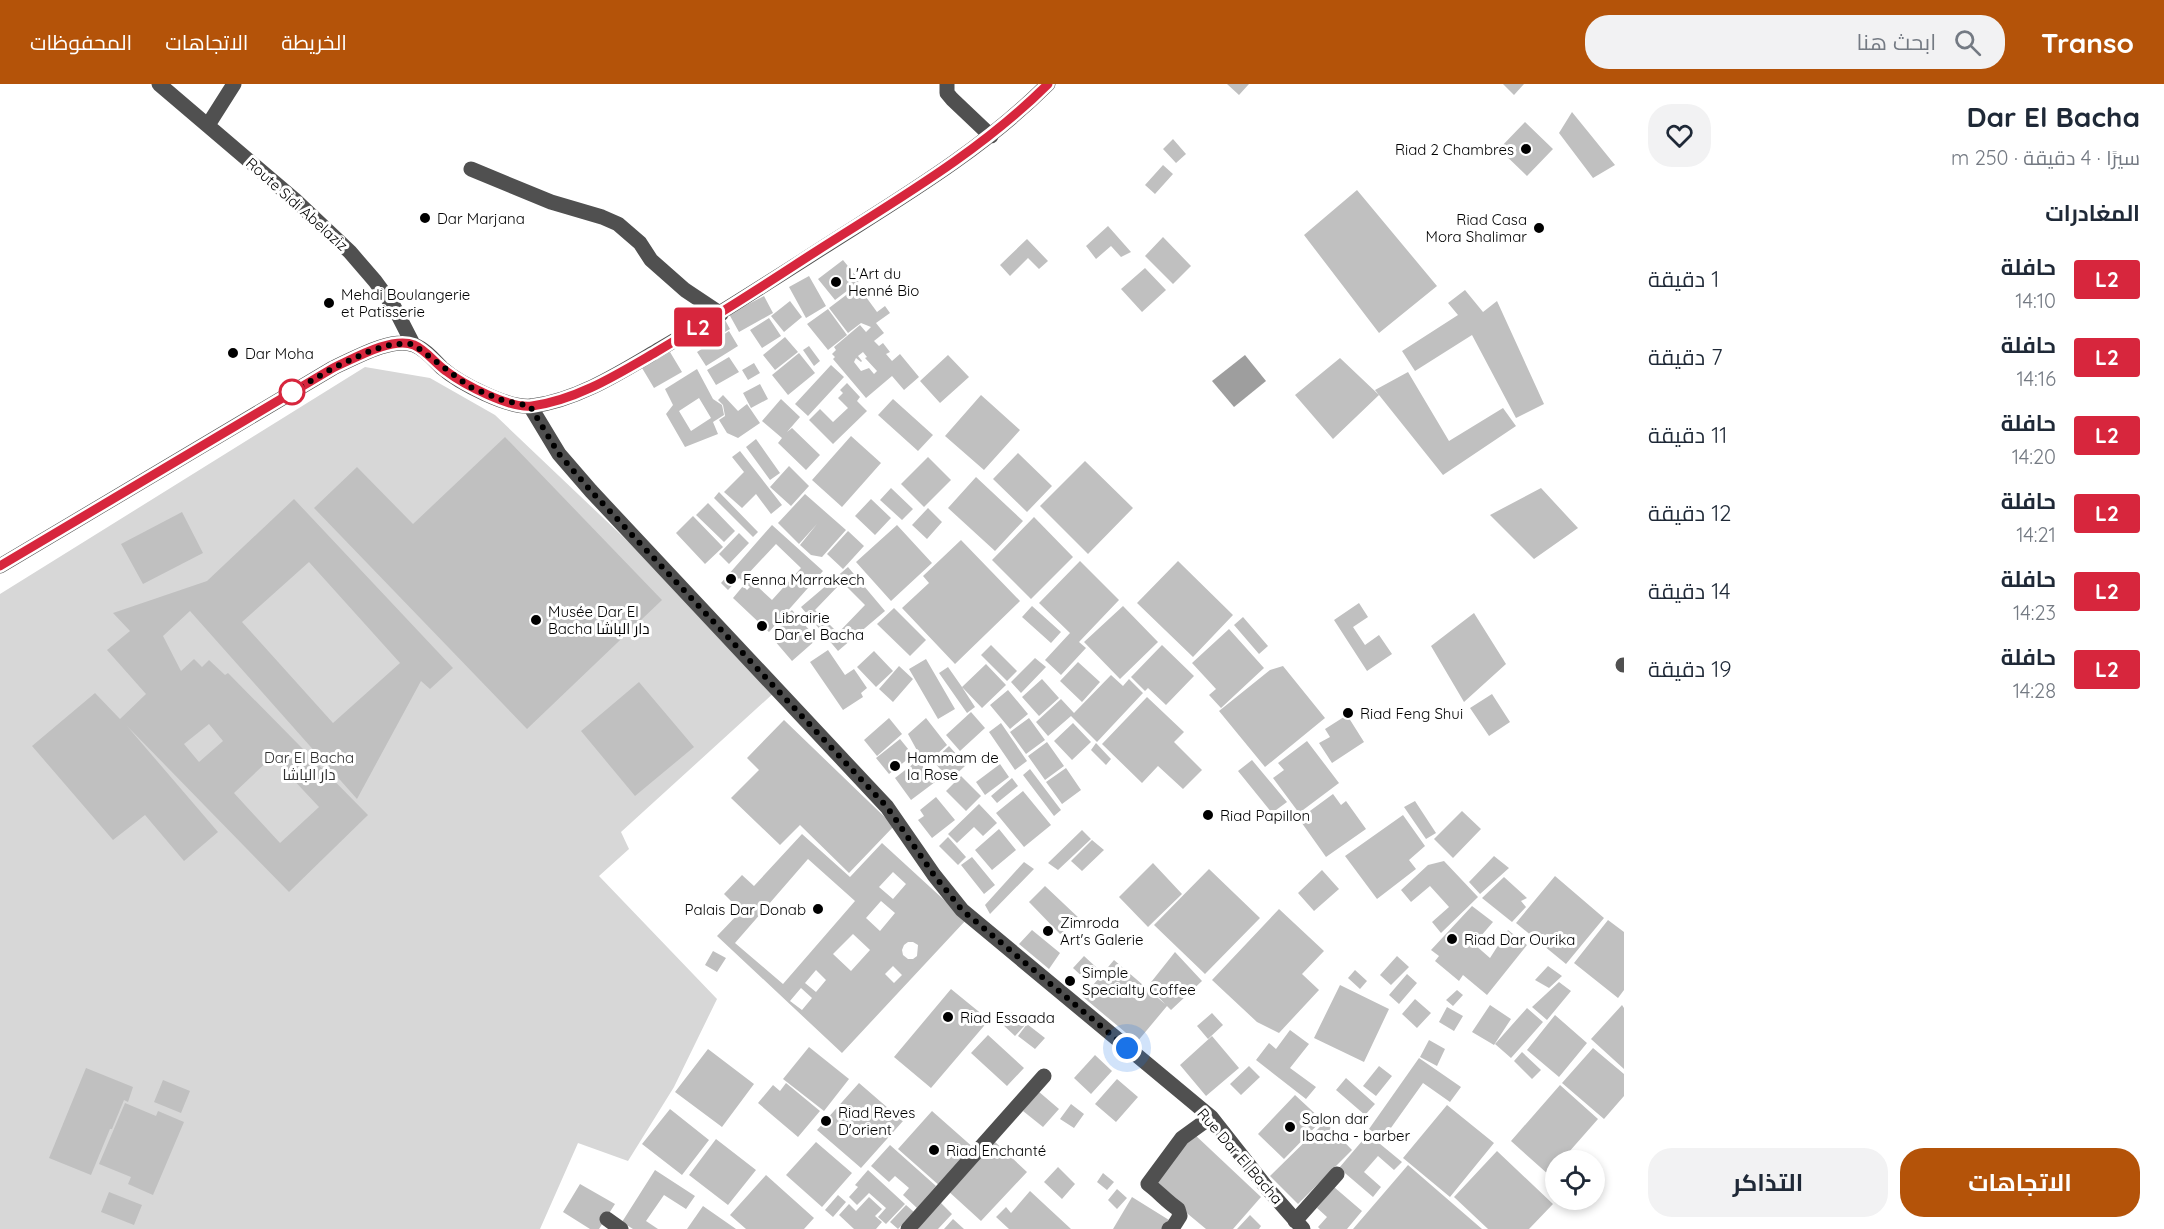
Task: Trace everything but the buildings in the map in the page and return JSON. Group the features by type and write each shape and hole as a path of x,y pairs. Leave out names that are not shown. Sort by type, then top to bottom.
{"street":[{"name":"Route Sidi Abelaziz","path":"159,84 295,200 350,252 394,307 413,344"},
{"path":"208,125 234,84"},
{"path":"946,84 947,93 952,99 991,136"},
{"path":"0,566 333,368 372,350 393,344 413,344 470,387 502,400 530,406 574,394 610,379 721,314 944,171 1020,112 1048,84"},
{"path":"471,169 551,202 618,224 640,243 651,260 685,290 721,314"},
{"name":"Rue Dar El Bacha","path":"530,406 559,454 591,491 887,807 934,875 962,910 1211,1117 1299,1225"},
{"path":"908,1229 1044,1076"},
{"path":"1169,1229 1180,1216 1178,1209 1148,1184 1182,1138 1211,1117"},
{"path":"1299,1225 1337,1174"},
{"path":"607,1219 621,1229"}],"green space":[{"name":"Dar El Bacha دار الباشا","path":"365,367 430,378 495,415 662,574 777,690 621,832 629,849 599,876 717,999 674,1087 628,1161 578,1143 540,1229 0,1229 0,594"}],"shaded area":[{"path":"1245,355 1266,381 1234,407 1212,381"}],"bus line":[{"name":"L2","path":"0,566 333,368 372,350 393,344 413,344 470,387 502,400 530,406 574,394 610,379 721,314 944,171 1020,112 1048,84"}],"place":[{"name":"Riad 2 Chambres","path":"1526,149"},
{"name":"Dar Marjana","path":"425,218"},
{"name":"Riad Casa Mora Shalimar","path":"1539,228"},
{"name":"L'Art du Henné Bio","path":"836,282"},
{"name":"Mehdi Boulangerie et Patisserie","path":"329,303"},
{"name":"Dar Moha","path":"233,353"},
{"name":"Fenna Marrakech","path":"731,579"},
{"name":"Musée Dar El Bacha دار الباشا","path":"536,620"},
{"name":"Librairie Dar el Bacha","path":"762,626"},
{"name":"Riad Feng Shui","path":"1348,713"},
{"name":"Hammam de la Rose","path":"895,766"},
{"name":"Riad Papillon","path":"1208,815"},
{"name":"Palais Dar Donab","path":"818,909"},
{"name":"Zimroda Art's Galerie","path":"1048,931"},
{"name":"Riad Dar Ourika","path":"1452,939"},
{"name":"Simple Specialty Coffee","path":"1070,981"},
{"name":"Riad Essaada","path":"948,1017"},
{"name":"Riad Reves D'orient","path":"826,1121"},
{"name":"Salon dar lbacha - barber","path":"1290,1127"},
{"name":"Riad Enchanté","path":"934,1150"}],"route":[{"path":"292,392 333,368 372,350 393,344 413,344 470,387 502,400 530,406 559,454 591,491 705,610 887,807 934,875 962,910 1127,1048"}]}
